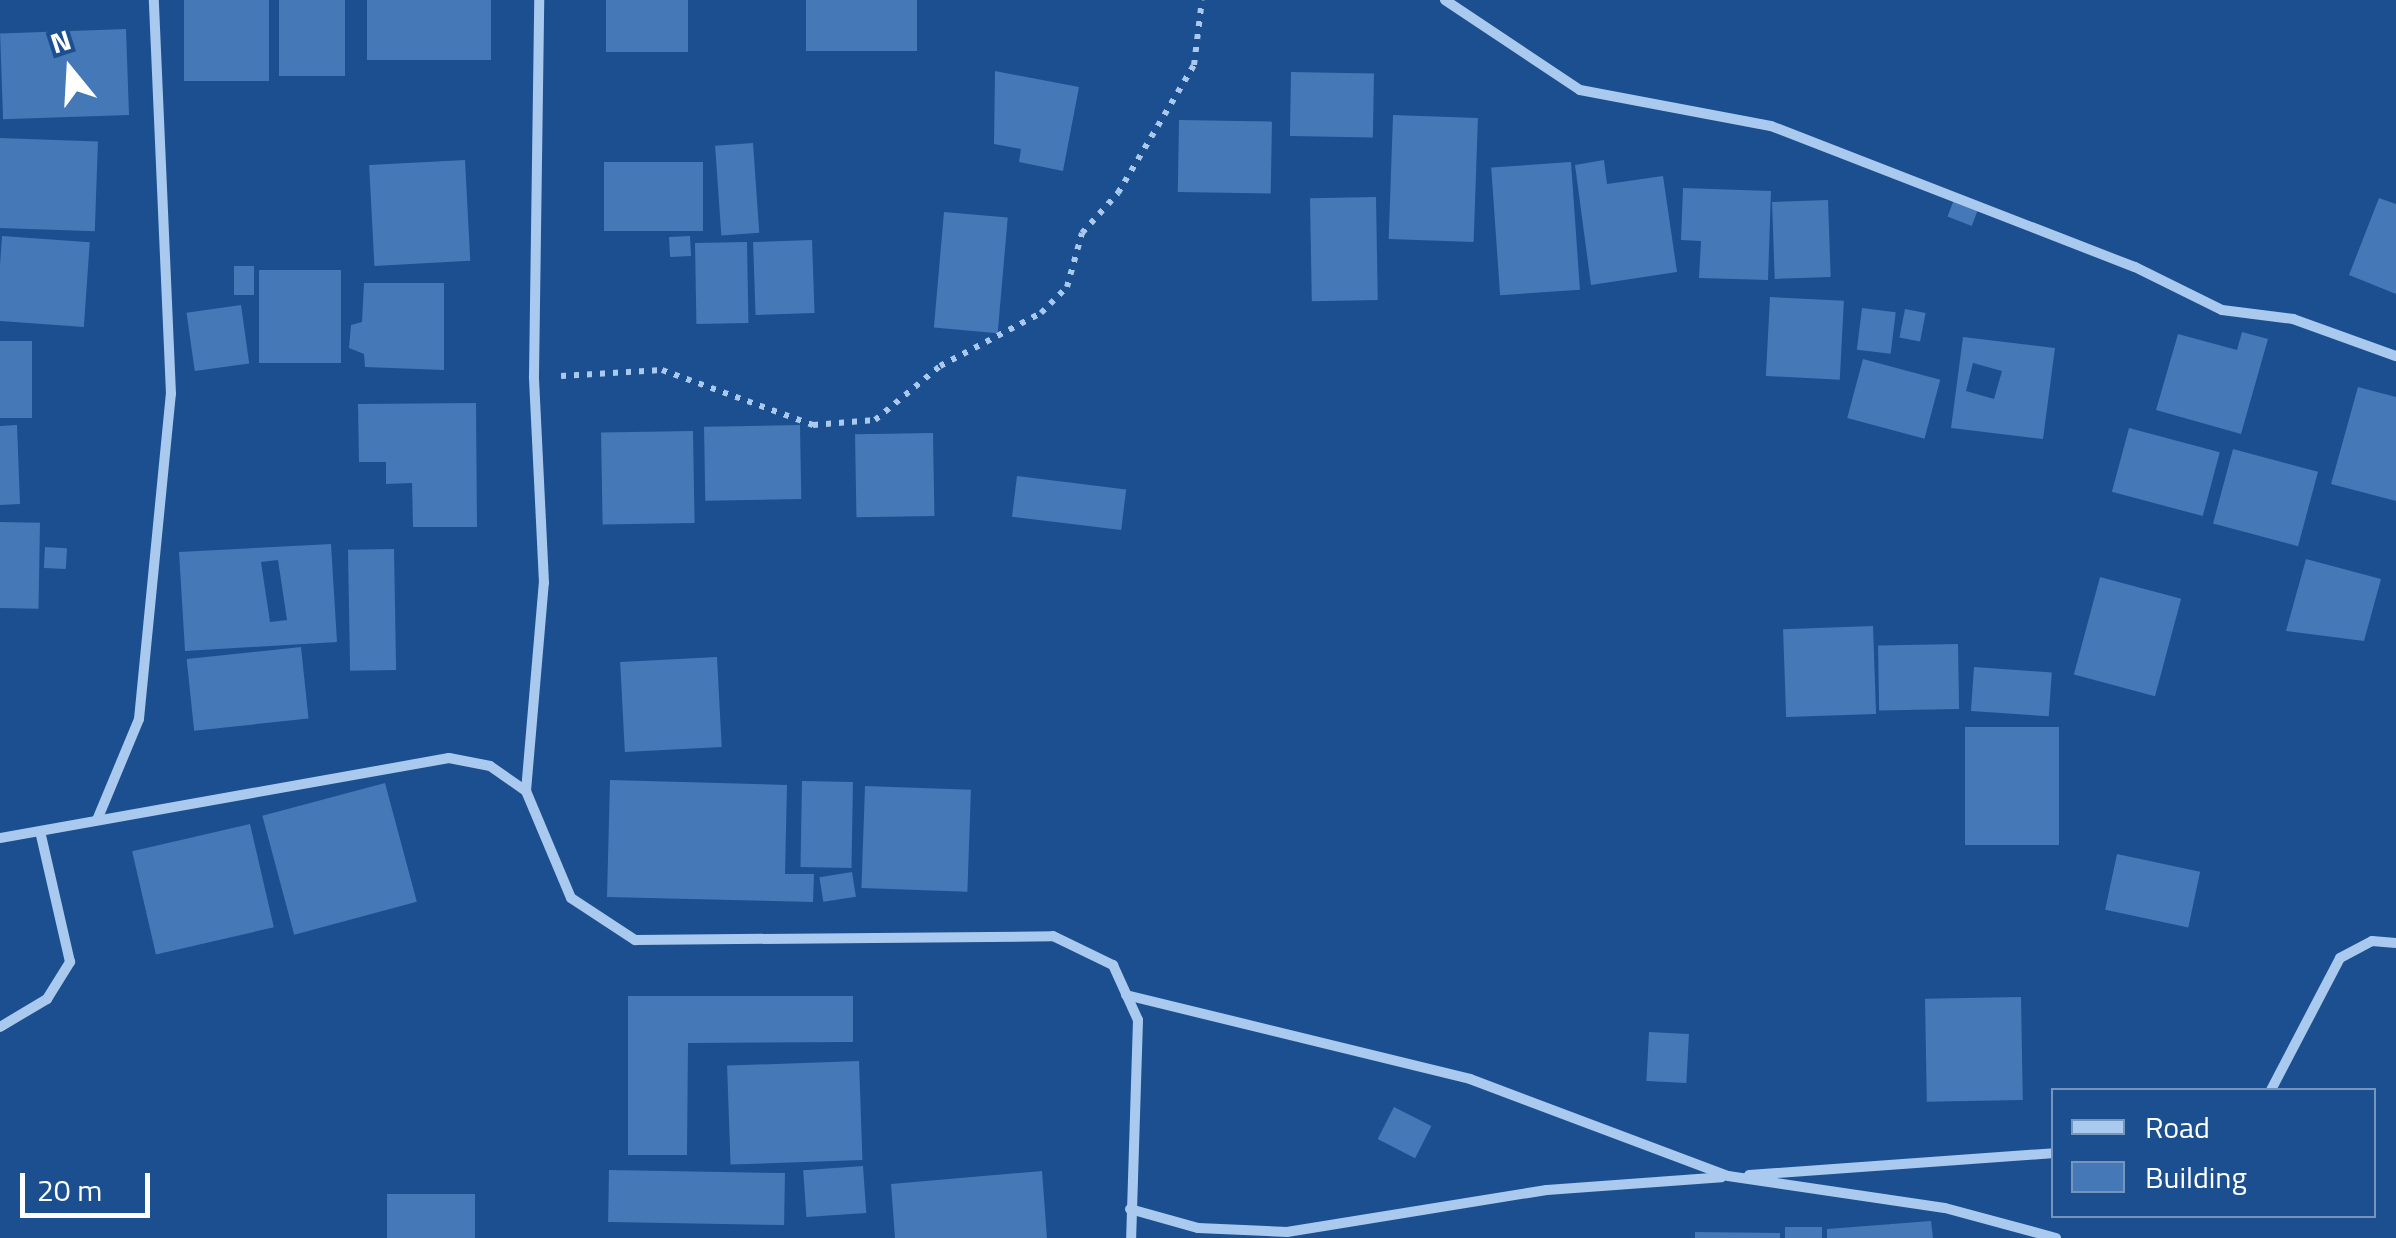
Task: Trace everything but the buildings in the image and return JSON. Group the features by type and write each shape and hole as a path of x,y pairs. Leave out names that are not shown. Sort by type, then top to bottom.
{"street":[{"path":"97,820 139,719 171,394 154,0"},
{"path":"539,0 534,376 544,583 526,791 571,898 635,940 1053,936 1113,964 1138,1020 1131,1238"},
{"path":"1445,0 1580,90 1771,126 2135,266 2222,310 2293,319 2396,356"},
{"path":"0,838 449,758 490,766 526,791"},
{"path":"0,1027 47,999 70,962 40,830"},
{"path":"2271,1088 2340,958 2372,941 2396,943"},
{"path":"1126,995 1470,1079 1728,1176 1946,1208 2056,1238"},
{"path":"1130,1209 1198,1228 1287,1232 1546,1190 2051,1153"}],"path":[{"path":"534,376 662,370 813,425 875,420 940,366 1040,313 1067,287 1082,233 1118,194 1194,64 1202,0"}]}
